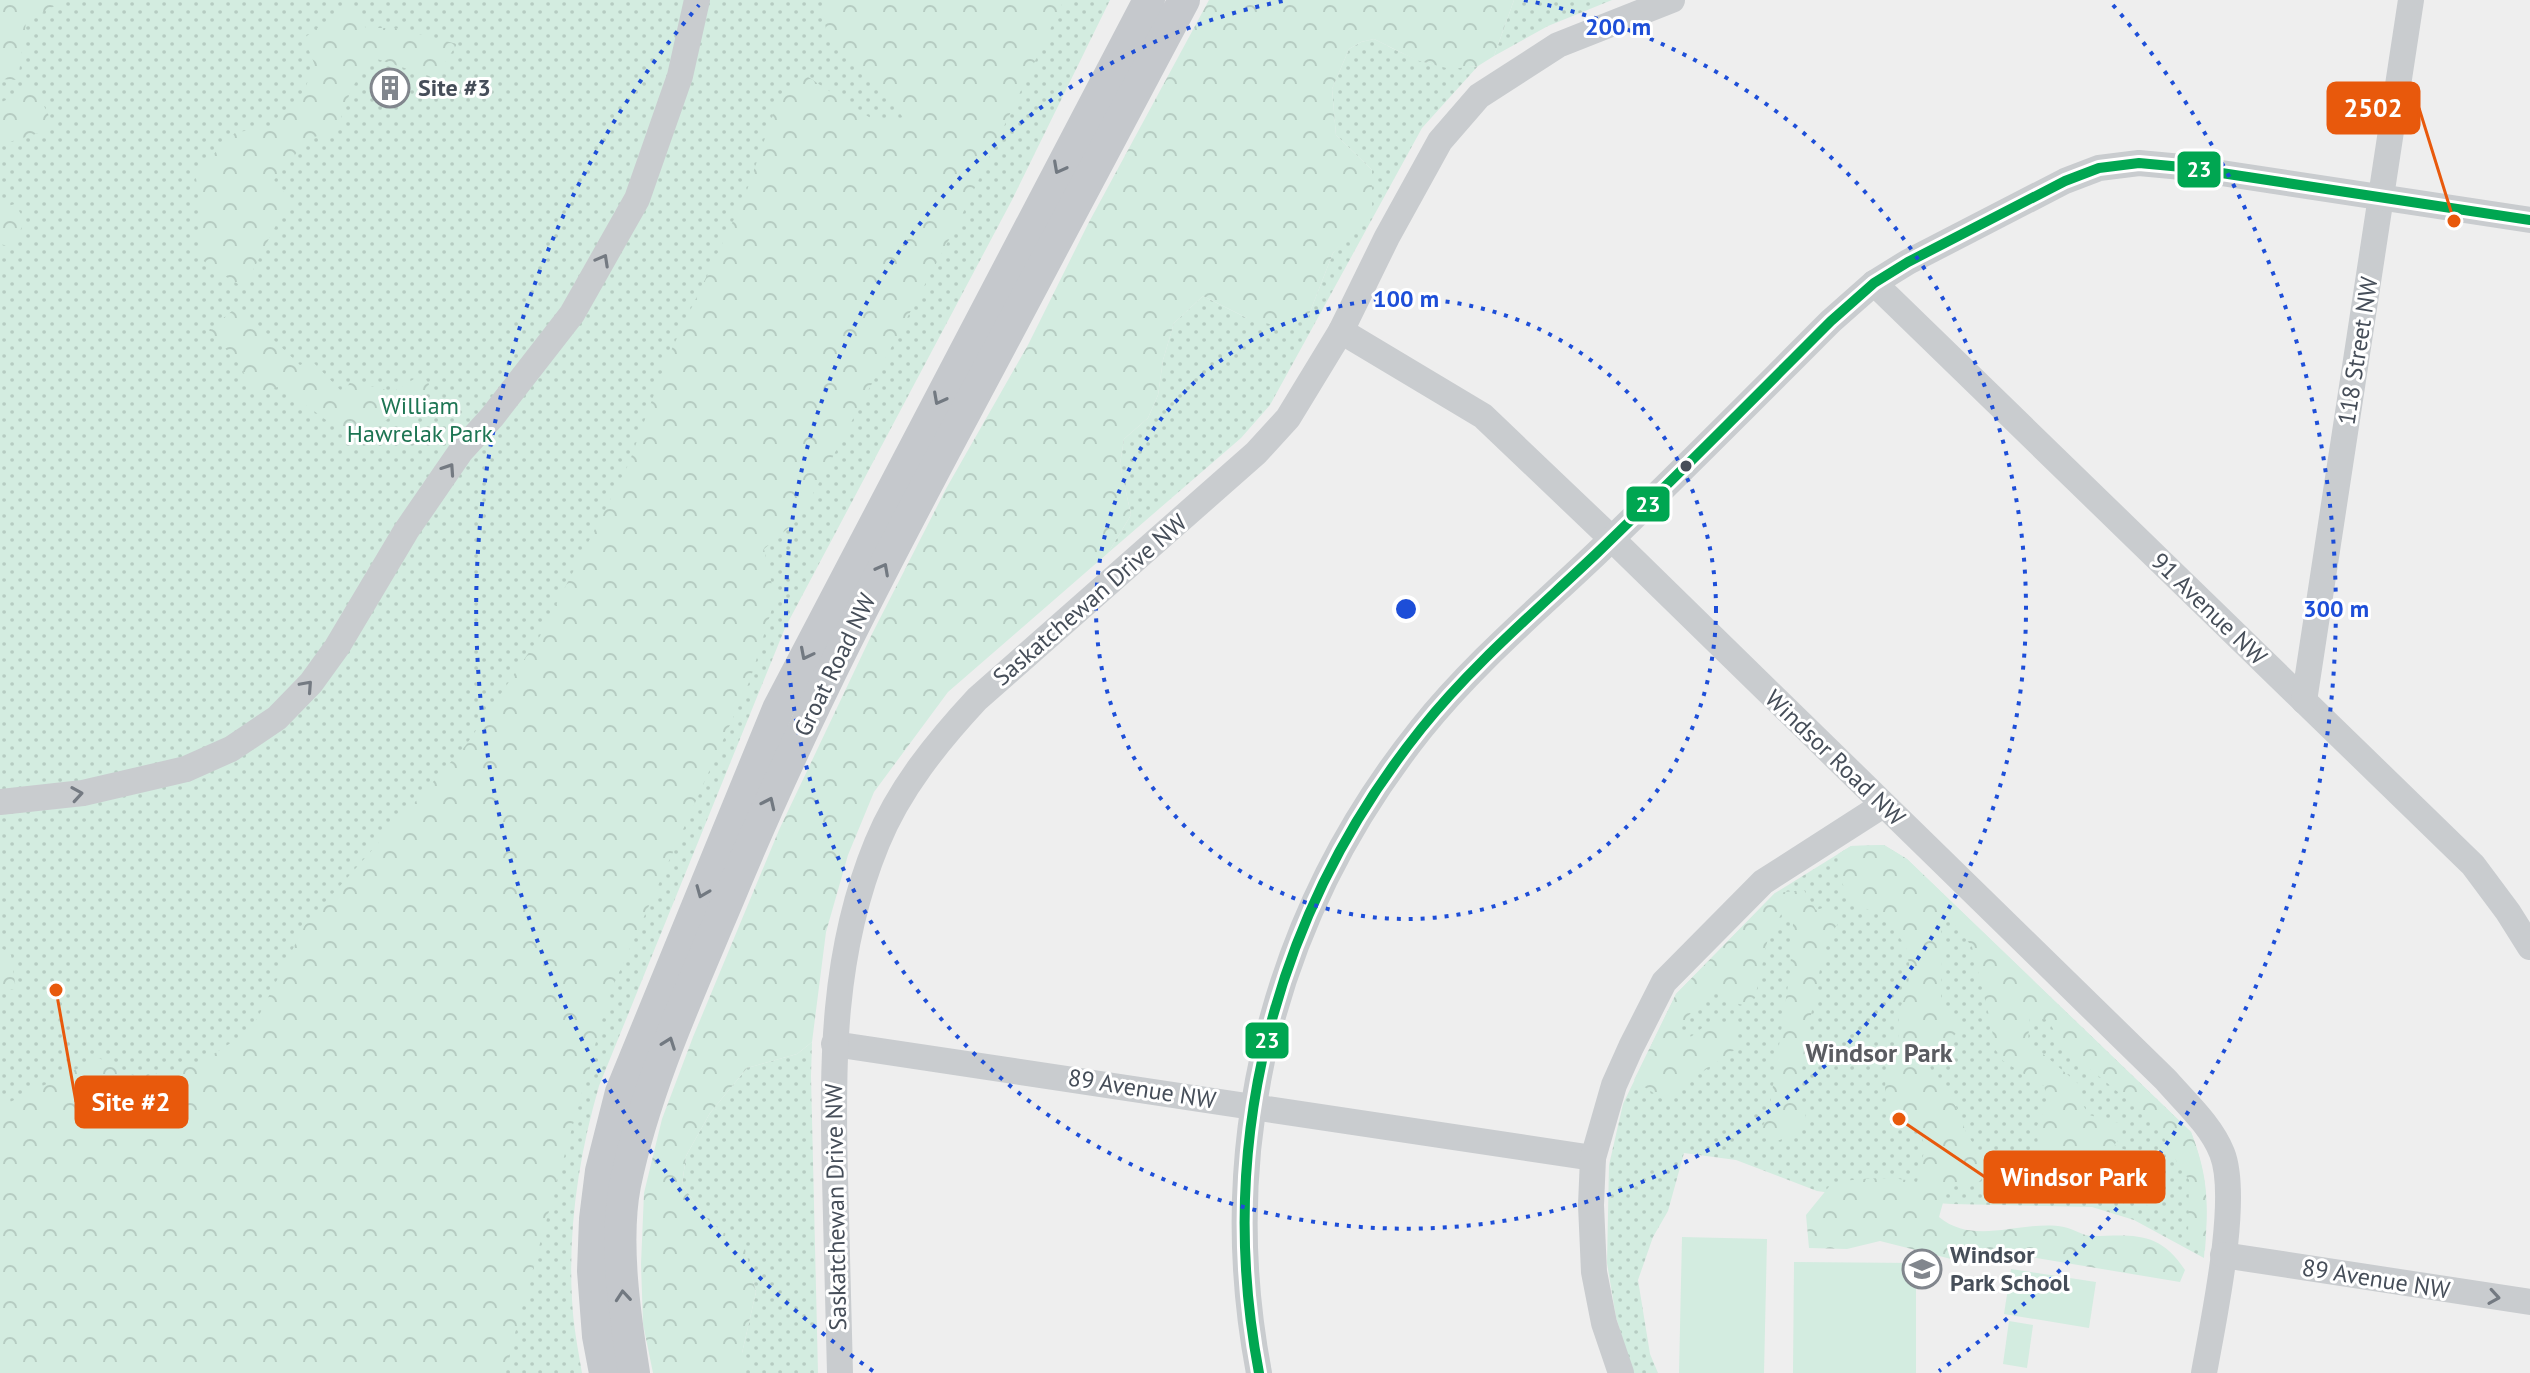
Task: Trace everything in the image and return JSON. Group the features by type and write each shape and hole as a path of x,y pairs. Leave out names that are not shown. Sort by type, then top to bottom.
{"main road":[{"path":"1095,99 1109,31 1124,0"},
{"name":"Groat Road NW","path":"605,1373 598,1336 593,1271 595,1219 601,1171 621,1092 778,709 1149,0"},
{"name":"Groat Road NW","path":"634,1373 621,1264 624,1190 643,1113 680,1017 761,822 853,625 1184,0"}],"street":[{"path":"0,802 83,793 186,769 231,749 277,718 311,683 337,647 406,531 461,451 492,417 572,314 637,199 680,76 697,0"},
{"name":"Saskatchewan Drive NW","path":"840,1373 832,1076 834,1044 847,938 877,841 896,806 942,736 977,699 1256,453 1288,418 1341,331 1387,237 1440,141 1479,96 1558,45 1672,0"},
{"name":"118 Street NW","path":"2304,701 2411,0"},
{"path":"1259,1373 1249,1317 1245,1221 1253,1107 1273,1012 1294,946 1326,876 1366,806 1422,728 1482,663 1612,539 1831,321 1874,283 1908,262 2065,181 2099,168 2139,163 2182,167 2530,220"},
{"name":"91 Avenue NW","path":"1874,283 2473,865 2530,947"},
{"name":"Windsor Road NW","path":"1341,331 1483,416 2166,1080 2204,1124 2222,1153 2229,1189 2223,1255"},
{"path":"1621,1373 1604,1323 1594,1272 1591,1205 1593,1158 1614,1085 1664,982 1763,882 1883,805"},
{"name":"89 Avenue NW","path":"834,1044 1593,1158"},
{"path":"2204,1373 2223,1255"},
{"name":"89 Avenue NW","path":"2223,1255 2530,1302"}],"green space":[{"name":"William Hawrelak Park","path":"0,0 1110,0 1012,200 785,628 599,1086 581,1165 572,1245 573,1308 582,1373 0,1373"},
{"path":"0,0 65,0 26,22 18,80 0,79"},
{"path":"822,0 1064,0 960,219 800,518 764,549 775,599 750,680 609,995 504,1373 0,1373 0,1107 99,1058 139,1078 200,1063 252,1029 305,925 466,745 540,636 629,463 667,359 745,196 774,112 802,73 872,119 906,122 888,96 826,30"},
{"path":"1209,0 1514,0 1494,56 1478,66 1450,69 1416,60 1374,39 1349,49 1332,89 1336,135 1372,170 1372,211 1333,253 1308,317 1284,328 1247,318 1203,296 1174,323 1163,360 1158,395 1148,418 1124,439 1120,464 1131,515 1108,553 948,692 874,792 848,855 826,932 812,1042 797,1054 747,1068 710,1113 686,1156 682,1185 708,1220 745,1249 756,1292 742,1353 742,1373 653,1373 643,1324 641,1264 644,1193 662,1119 693,1037 779,830 872,634 947,487 1028,345 1088,224"},
{"path":"1514,0 1612,0 1548,26 1494,56"},
{"path":"351,4 366,28 396,28 457,44 435,78 374,58 352,87 336,132 309,138 274,180 292,203 281,215 244,288 202,260 202,221 196,178 217,150 236,132 272,128 280,113 300,104 314,63 304,38"},
{"path":"1374,39 1413,58 1436,65 1478,66 1422,128 1270,405 1241,438 1108,553 1131,515 1120,464 1124,439 1148,418 1158,395 1163,360 1174,323 1203,296 1247,318 1308,317 1333,253 1346,237 1372,170 1336,135 1332,89 1349,49"},
{"path":"34,86 55,128 0,145 0,103"},
{"path":"15,204 25,221 12,247 0,244 0,208"},
{"path":"238,306 300,365 311,360 343,393 351,381 393,392 422,374 429,384 412,430 401,425 404,407 356,442 280,386 256,395 239,364 209,330"},
{"name":"Windsor Park","path":"1884,845 1907,859 2191,1132 2206,1194 2204,1258 2134,1220 2092,1207 1951,1204 1866,1198 1817,1191 1736,1160 1684,1153 1668,1211 1653,1237 1638,1280 1650,1354 1658,1373 1633,1373 1616,1317 1607,1263 1609,1165 1623,1104 1676,994 1775,893 1851,846"},
{"path":"1884,845 1907,859 2191,1132 2206,1191 2205,1251 2188,1237 2189,1180 2156,1123 2063,1047 2048,1020 2030,1016 2028,1041 2081,1086 2083,1105 2089,1115 2123,1124 2122,1136 2114,1145 2142,1156 2153,1166 2158,1185 2154,1204 2151,1209 2112,1174 2079,1158 2039,1150 2036,1128 2048,1102 2044,1086 2003,1061 1995,1049 1972,947 1949,916 1940,927 1946,949 1942,958 1941,1005 1964,1025 1948,1042 1930,1046 1924,1055 1958,1110 1965,1130 1984,1162 1981,1180 1970,1187 1953,1185 1946,1192 1939,1217 1953,1226 1968,1230 2048,1226 2064,1227 2089,1236 2145,1238 2166,1248 2176,1257 2185,1270 2180,1282 2024,1256 1959,1261 1880,1241 1847,1249 1809,1248 1806,1215 1832,1183 1875,1178 1917,1182 1923,1157 1920,1135 1891,1116 1885,1091 1886,1064 1898,1044 1899,1010 1907,992 1910,969 1906,948 1888,918 1852,903 1837,873 1838,854 1851,846"},
{"path":"1804,890 1816,910 1829,906 1842,919 1826,939 1799,1076 1798,1094 1806,1117 1799,1132 1775,1142 1762,1128 1769,1112 1790,972 1793,923 1783,911 1768,938 1755,998 1747,1006 1735,1003 1711,989 1684,1021 1676,1041 1692,1036 1712,1020 1735,1025 1740,1046 1676,1090 1667,1102 1634,1080 1676,994 1775,893"},
{"path":"0,947 11,955 16,990 0,988"},
{"path":"812,1042 818,1373 742,1373 742,1353 756,1292 745,1250 708,1220 682,1185 686,1156 710,1113 747,1068 797,1054"},
{"path":"1682,1237 1767,1239 1764,1373 1679,1373"},
{"path":"1794,1262 1916,1263 1916,1373 1793,1373"},
{"path":"2011,1269 2096,1282 2089,1328 2004,1314"},
{"path":"2009,1321 2033,1325 2027,1368 2003,1364"}],"transit line":[{"name":"23","path":"1259,1373 1247,1287 1245,1201 1252,1116 1268,1033 1294,953 1327,875 1370,800 1441,705 1483,660 1626,525 1831,321 1874,283 1908,262 2065,181 2099,168 2139,163 2182,167 2530,220"}],"place":[{"name":"Site #3","path":"390,88"},
{"name":"2502","path":"2454,221"},
{"name":"Site #2","path":"56,990"},
{"name":"Windsor Park","path":"1899,1119"},
{"name":"Windsor Park School","path":"1922,1269"}],"district":[{"name":"Windsor Park","path":"1879,1053"}]}
